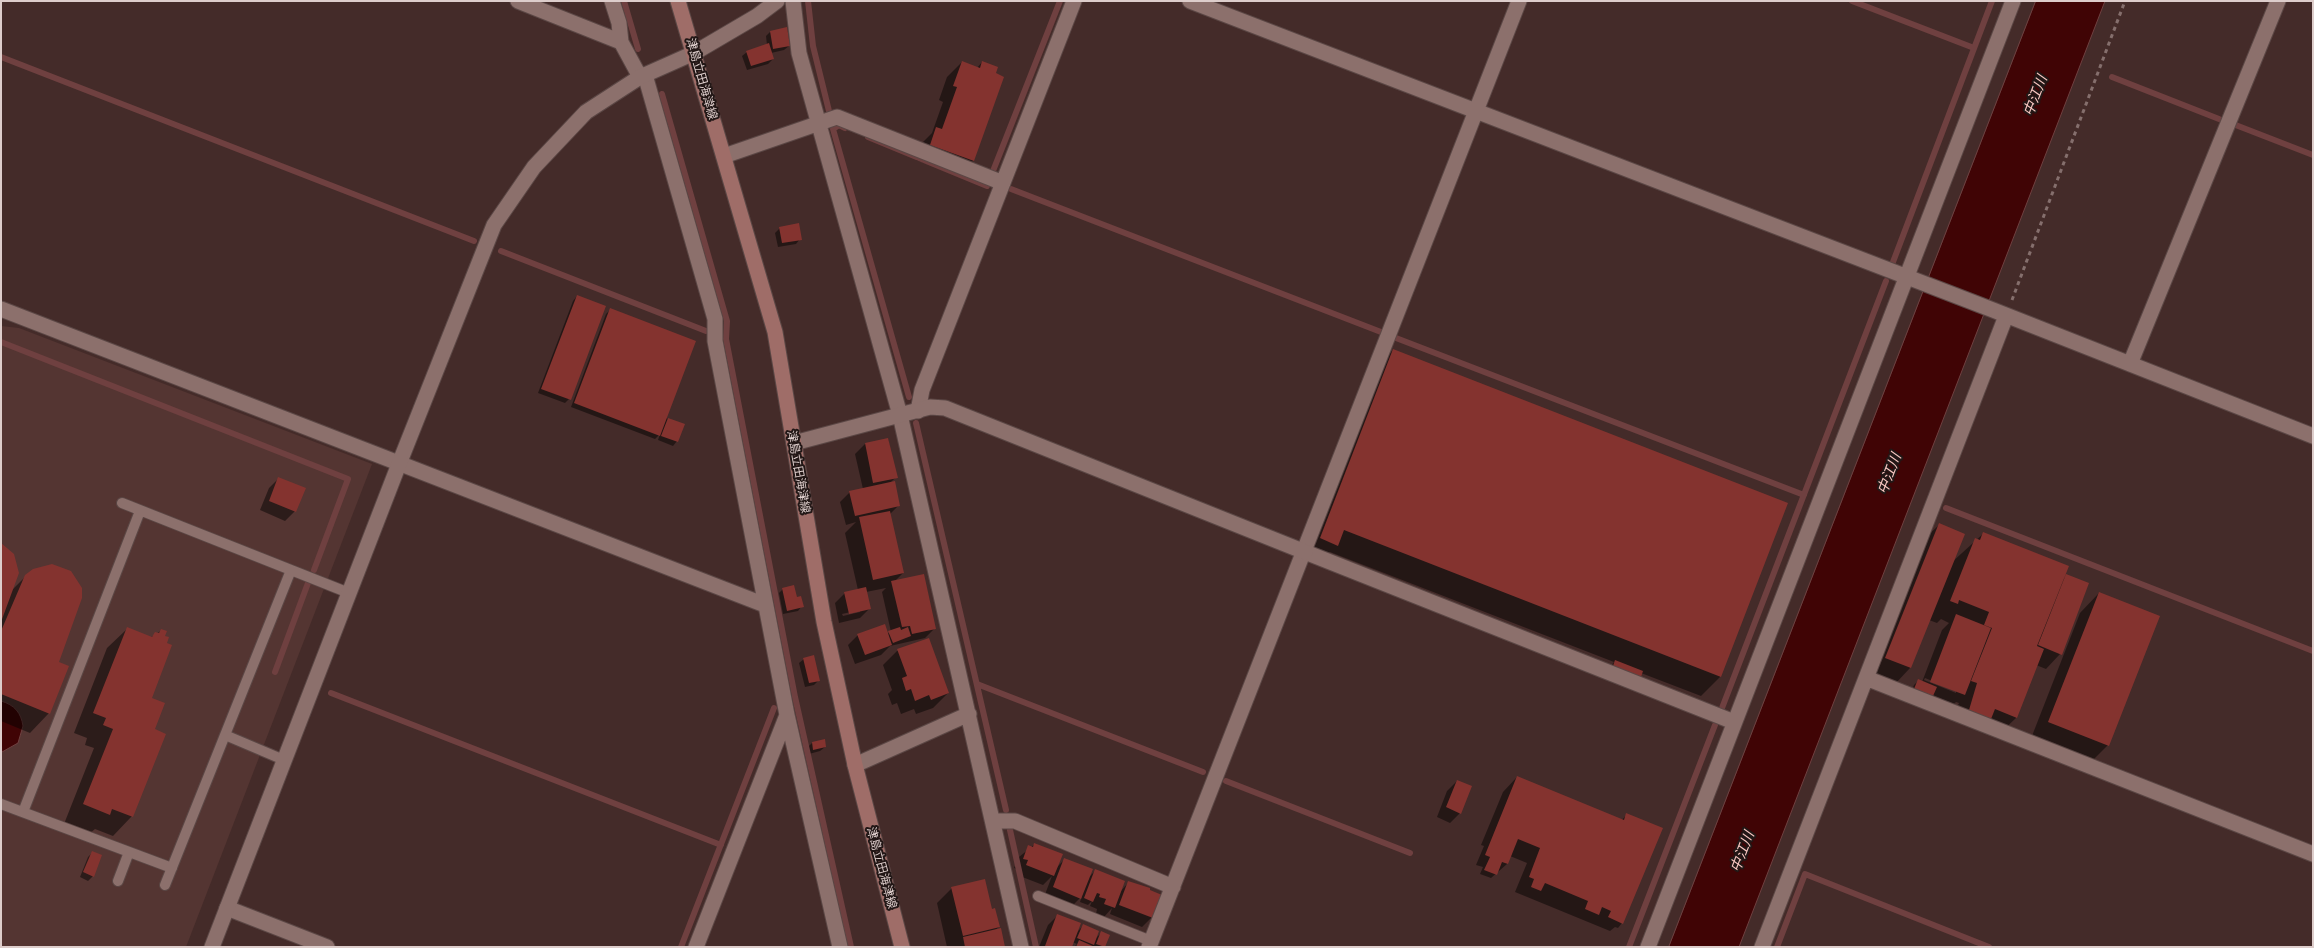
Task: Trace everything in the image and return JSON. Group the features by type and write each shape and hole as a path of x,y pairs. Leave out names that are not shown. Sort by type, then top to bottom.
{"main road":[{"name":"津島立田海津線","path":"678,1 775,332 824,622 854,765 902,947"}],"street":[{"path":"518,1 622,42"},
{"path":"612,1 619,23 622,42 642,76 715,319 715,341 764,605 786,714 840,947"},
{"path":"212,947 399,464 494,225 534,167 586,112 642,76 694,53 757,16 777,1"},
{"path":"793,1 799,53 900,415 1021,947"},
{"path":"918,410 922,390 1074,1"},
{"path":"1190,1 2313,436"},
{"path":"1150,944 1519,1"},
{"path":"1648,947 1734,722 1912,280 2013,1"},
{"path":"2130,364 2278,1"},
{"path":"724,156 837,117 1003,183"},
{"path":"1,309 764,605"},
{"path":"1762,947 1866,678 1999,313"},
{"path":"794,444 930,407 945,408 1734,722"},
{"path":"1866,678 2313,854"},
{"path":"696,947 786,714"},
{"path":"854,765 969,714"},
{"path":"993,821 1015,821 1173,887"},
{"path":"227,908 327,947"}],"lane":[{"path":"122,504 349,593"},
{"path":"23,812 140,511"},
{"path":"165,885 291,570"},
{"path":"225,735 284,760"},
{"path":"1,804 172,868"},
{"path":"118,881 129,852"},
{"path":"1038,896 1150,944"}],"path":[{"path":"1999,313 2125,1"}],"shaded area":[{"path":"1,326 19,328 372,464 186,947 1,947"}],"water":[{"name":"中江川","path":"2036,1 2105,1 1739,947 1669,947"},
{"path":"1,701 16,710 21,717 23,726 18,743 2,752"}],"building":[{"path":"787,27 790,46 773,49 770,31"},
{"path":"769,43 774,59 751,66 746,51"},
{"path":"962,61 980,68 982,61 998,67 996,73 1004,77 974,161 930,145 936,127 942,129 957,87 953,86"},
{"path":"799,223 802,240 782,243 779,227"},
{"path":"577,295 606,306 571,400 541,389"},
{"path":"610,308 696,341 660,436 574,403"},
{"path":"1393,349 1788,503 1721,677 1344,530 1338,546 1320,538"},
{"path":"668,418 685,424 678,442 661,436"},
{"path":"888,438 898,478 873,483 865,443"},
{"path":"278,477 306,488 296,512 269,501"},
{"path":"895,481 900,506 855,516 849,491"},
{"path":"890,511 904,573 873,580 859,517"},
{"path":"1939,523 1965,534 1911,668 1885,658"},
{"path":"1983,532 2069,566 2037,646 2044,649 2017,718 1995,709 1991,719 1969,710 1977,683 1971,681 1992,628 1984,625 1989,612 1959,600 1958,604 1950,601 1975,538 1980,540"},
{"path":"1,543 14,554 19,573 1,622"},
{"path":"52,564 71,571 82,588 82,598 59,662 69,666 50,714 1,694 1,631 25,575 33,569"},
{"path":"924,574 936,629 912,634 910,626 902,627 891,581"},
{"path":"2066,574 2089,583 2062,655 2038,645"},
{"path":"794,585 797,597 801,596 804,607 787,611 782,588"},
{"path":"866,587 871,609 849,614 844,592"},
{"path":"2099,592 2160,616 2109,746 2048,722"},
{"path":"1956,614 1991,628 1965,695 1930,682"},
{"path":"885,624 892,645 865,655 857,634"},
{"path":"127,627 152,637 155,632 159,633 161,629 167,631 165,636 169,637 167,643 172,645 152,698 165,703 155,729 166,734 133,817 112,809 110,815 83,804 113,729 103,725 106,718 93,713"},
{"path":"900,627 901,630 908,627 911,636 893,643 888,631"},
{"path":"929,638 949,693 931,700 929,695 915,701 911,689 906,691 902,678 907,676 897,649"},
{"path":"814,655 820,681 809,683 803,658"},
{"path":"1615,660 1643,671 1641,677 1613,666"},
{"path":"1918,679 1937,687 1933,696 1914,689"},
{"path":"825,739 826,747 813,750 812,742"},
{"path":"1517,776 1624,820 1626,813 1663,828 1623,924 1608,917 1611,911 1602,907 1599,915 1585,909 1588,901 1545,883 1541,891 1531,887 1534,879 1529,877 1540,848 1518,839 1508,864 1502,862 1497,875 1484,870 1490,857 1485,855"},
{"path":"1457,780 1472,786 1461,814 1446,807"},
{"path":"1034,843 1063,854 1054,876 1026,865 1028,860 1023,859 1028,845 1033,847"},
{"path":"92,851 102,855 94,877 83,872"},
{"path":"1064,858 1093,869 1081,899 1053,887"},
{"path":"1095,869 1125,881 1115,908 1104,904 1106,899 1099,897 1100,894 1097,893 1093,902 1084,898"},
{"path":"985,879 992,909 995,908 1000,927 963,936 951,887"},
{"path":"1128,881 1150,888 1150,890 1162,895 1153,918 1119,905"},
{"path":"1057,914 1081,923 1072,947 1045,946"},
{"path":"1083,924 1099,931 1094,945 1077,938"},
{"path":"1001,928 1005,947 965,947 963,937"},
{"path":"1101,931 1110,935 1105,947 1096,944"},
{"path":"1079,940 1095,947 1076,947"}],"waterway":[{"path":"624,1 638,49"},
{"path":"808,1 813,46 829,111"},
{"path":"993,171 1060,1"},
{"path":"1852,1 1974,48"},
{"path":"1893,262 1992,1"},
{"path":"1,57 474,241"},
{"path":"2112,77 2219,119"},
{"path":"662,94 727,321 726,339 795,697 851,947"},
{"path":"2233,124 2313,155"},
{"path":"845,128 839,125 833,129 909,397"},
{"path":"868,137 987,186"},
{"path":"1011,189 1381,332"},
{"path":"501,251 706,331"},
{"path":"1722,708 1886,281"},
{"path":"1396,338 1804,495"},
{"path":"1,342 348,479 314,570"},
{"path":"916,423 1006,810"},
{"path":"1946,508 2313,651"},
{"path":"275,672 308,583"},
{"path":"977,684 1203,772"},
{"path":"331,693 721,845"},
{"path":"681,947 774,708"},
{"path":"1629,947 1715,725"},
{"path":"1226,781 1410,853"},
{"path":"1010,830 1036,947"},
{"path":"1777,947 1805,874 1989,947"}]}
